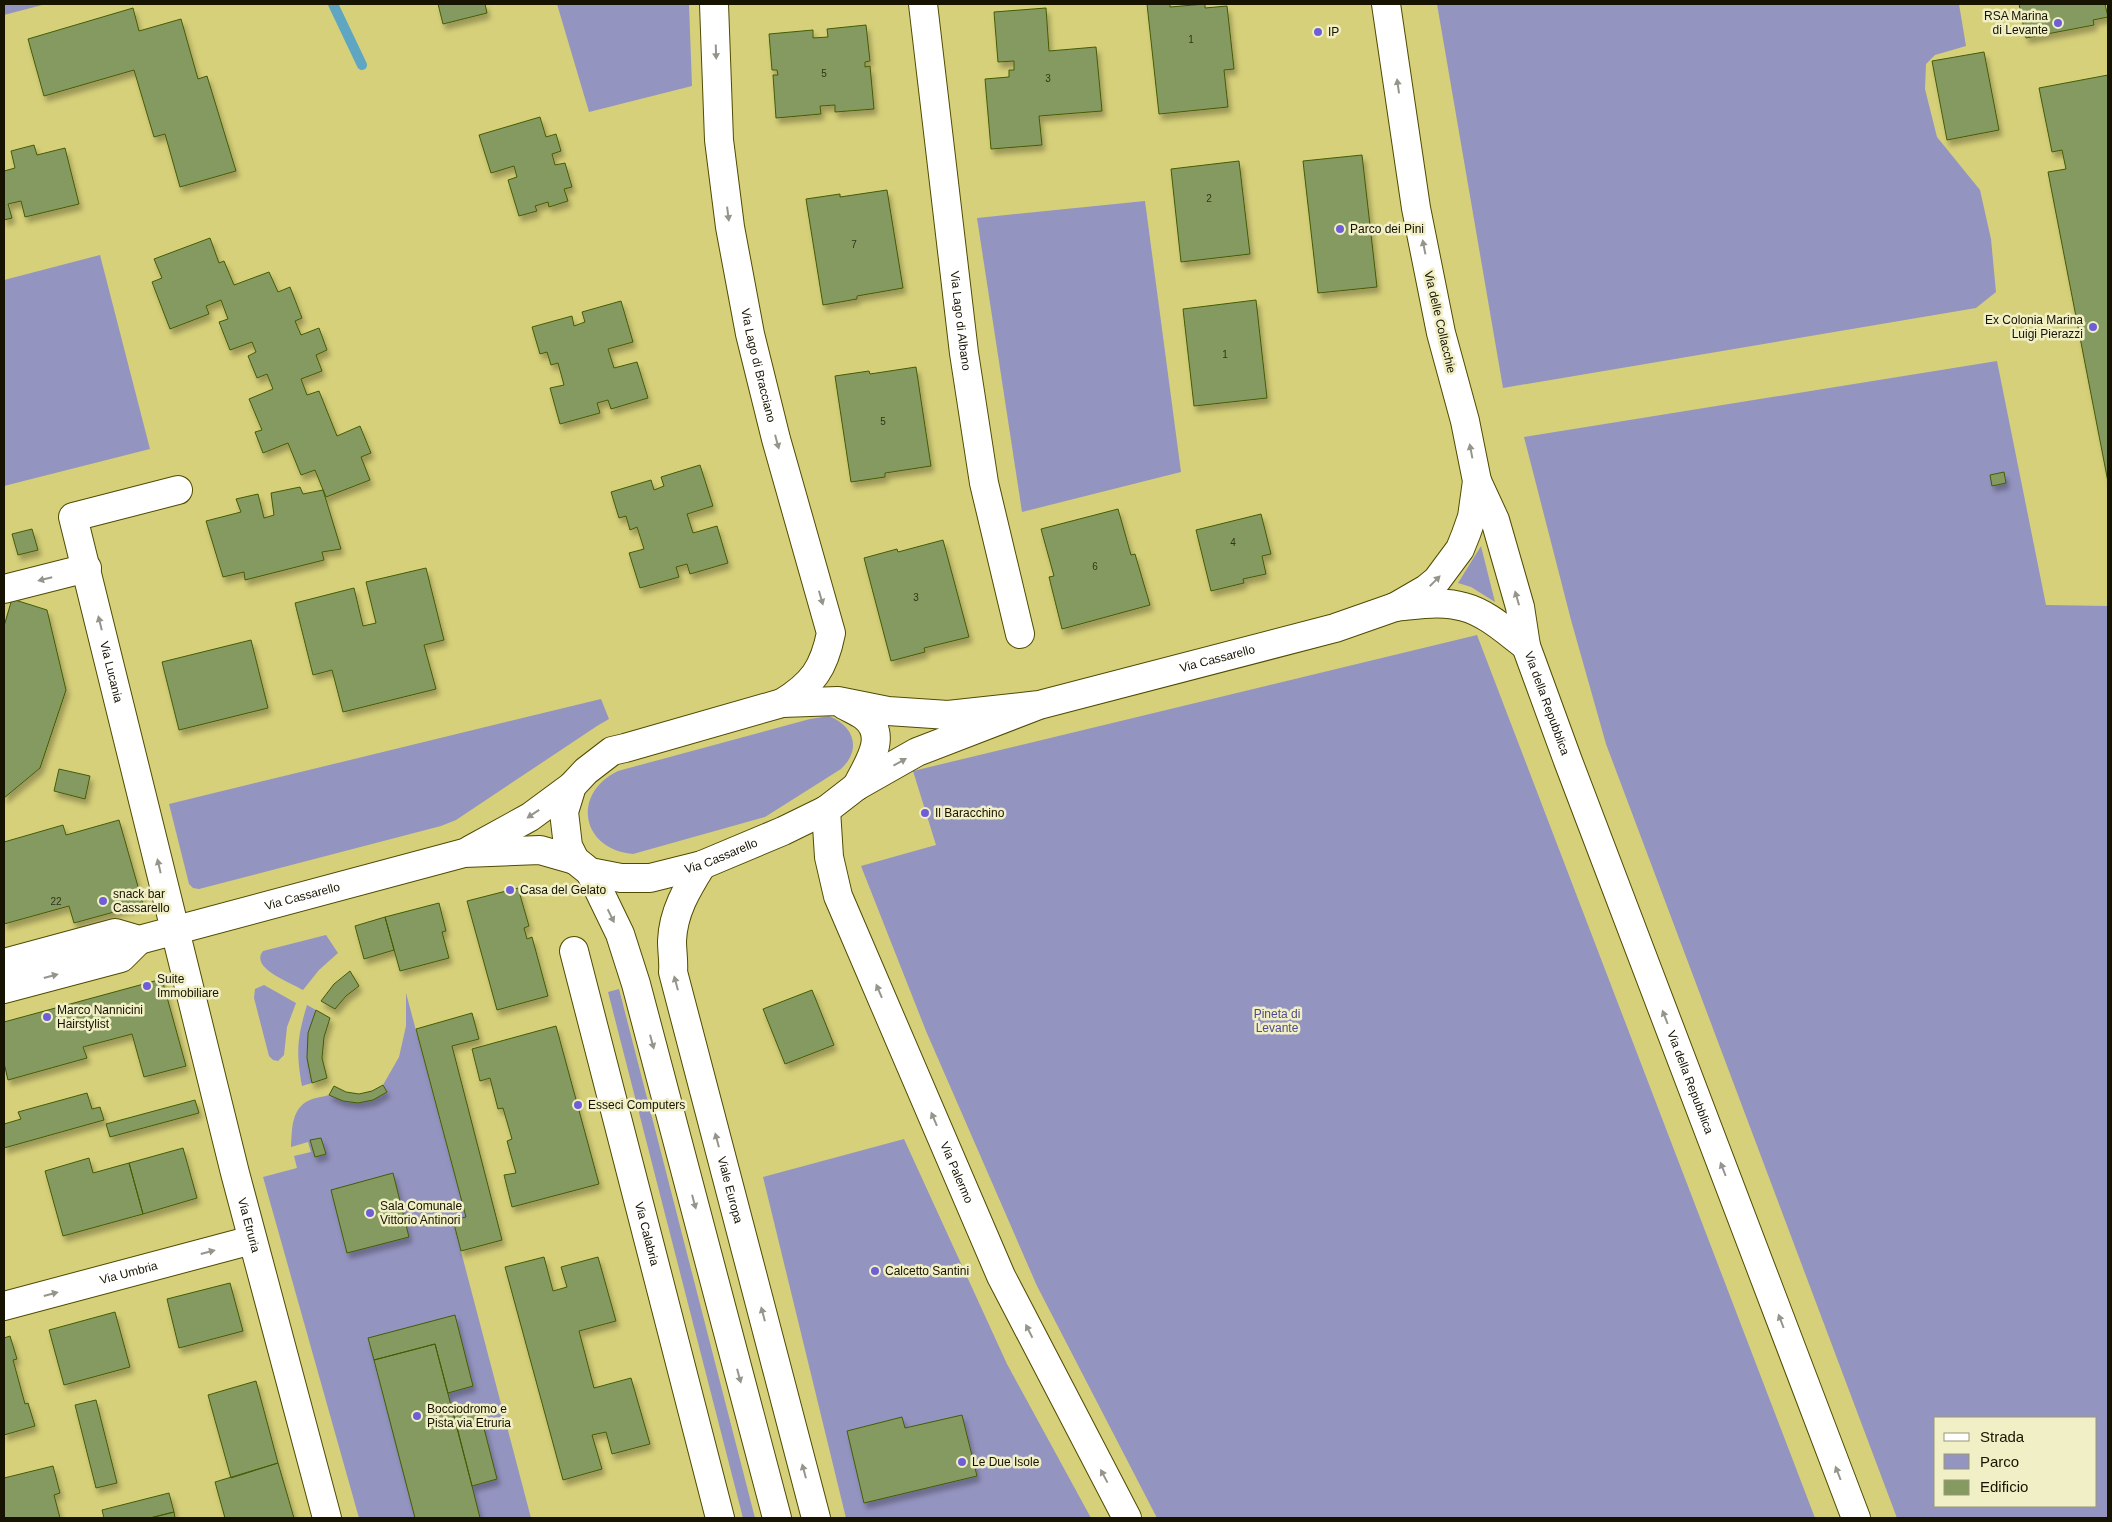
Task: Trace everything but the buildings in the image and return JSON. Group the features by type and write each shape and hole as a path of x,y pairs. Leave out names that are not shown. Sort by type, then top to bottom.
{"street":[{"name":"Via Lago di Bracciano","path":"714,4 719,140 730,227 750,334 771,420 831,633 826,655 816,674 801,691 782,703"},
{"name":"Via Lago di Albano","path":"923,4 964,353 984,483 1020,634"},
{"name":"Via delle Collacchie","path":"1386,4 1416,208 1441,333 1465,422 1477,481 1472,517 1460,549 1446,569 1431,585 1395,607"},
{"name":"Via della Repubblica","path":"1477,481 1495,520 1520,607 1526,646 1568,761 1856,1518"},
{"name":"Via Lucania","path":"174,931 74,517 178,490"},
{"path":"4,589 87,568"},
{"name":"Via della Repubblica","path":"1395,607 1439,604 1464,607 1487,618 1526,646"},
{"name":"Via Cassarello","path":"139,940 464,853 540,850 621,878 650,878 702,865 783,831 826,810 857,786 917,752 1039,705 1335,628 1395,607"},
{"name":"Via Cassarello","path":"838,701 866,718 876,730 877,743 857,786"},
{"name":"Via Cassarello","path":"464,853 530,817 572,786 586,771 612,751 782,703 838,701 888,711 948,714 1039,705"},
{"name":"Via Cassarello","path":"572,786 564,812 568,846 583,866"},
{"name":"Via Palermo","path":"826,810 829,857 838,896 1001,1276 1127,1518"},
{"name":"Viale Europa","path":"702,865 684,894 675,918 672,940 673,972 816,1518"},
{"path":"583,866 620,934 636,984 777,1518"},
{"name":"Via Etruria","path":"174,931 252,1240 327,1518"},
{"path":"4,963 115,933 139,940 122,958 4,989"},
{"name":"Via Calabria","path":"574,950 720,1518"},
{"name":"Via Umbria","path":"4,1306 252,1240"}],"green space":[{"path":"4,4 46,4 4,15"},
{"path":"557,4 689,4 692,86 589,112"},
{"path":"1437,4 1959,4 1966,46 1935,55 1926,64 1925,89 1937,137 1980,190 1991,239 1996,292 1976,308 1503,388"},
{"path":"1145,201 1181,472 1022,512 977,218"},
{"path":"100,255 150,449 4,486 4,280"},
{"path":"1997,361 2046,605 2108,606 2108,1518 1897,1518 1606,744 1571,620 1524,437"},
{"path":"1481,546 1495,602 1471,587 1458,583"},
{"name":"Pineta di Levante","path":"1477,635 1815,1518 1157,1518 1037,1286 926,1031 861,866 936,845 913,771"},
{"path":"601,699 609,719 456,820 441,826 199,889 193,888 189,884 169,804"},
{"path":"829,716 838,720 844,726 852,739 852,754 848,761 841,769 765,817 633,854 615,850 602,842 593,832 588,819 588,806 593,793 603,781 618,771 810,719"},
{"path":"326,935 338,953 319,970 303,990 274,974 262,963 260,957 263,951"},
{"path":"264,985 296,1003 287,1027 284,1055 278,1061 273,1060 269,1056 254,998 255,989"},
{"path":"619,989 755,1518 743,1518 608,992"},
{"name":"Bocciodromo e Pista via Etruria","path":"406,993 466,1217 453,1221 531,1518 359,1518 263,1177 297,1168 294,1156 311,1152 308,1142 291,1147 295,1116 297,1111 306,1102 329,1095 344,1100 365,1101 387,1092 383,1085 399,1057 406,1026"},
{"path":"307,1005 316,1010 308,1046 312,1083 302,1086 298,1046"},
{"name":"Calcetto Santini","path":"904,1139 1007,1364 1091,1518 846,1518 763,1177"}],"waterway":[{"path":"333,4 362,65"}],"place":[{"name":"RSA Marina di Levante","path":"2058,23"},
{"name":"IP","path":"1318,32"},
{"name":"Parco dei Pini","path":"1340,229"},
{"name":"Ex Colonia Marina Luigi Pierazzi","path":"2093,327"},
{"name":"Il Baracchino","path":"925,813"},
{"name":"Casa del Gelato","path":"510,890"},
{"name":"snack bar Cassarello","path":"103,901"},
{"name":"Suite Immobiliare","path":"147,986"},
{"name":"Marco Nannicini Hairstylist","path":"47,1017"},
{"name":"Esseci Computers","path":"578,1105"},
{"name":"Sala Comunale Vittorio Antinori","path":"370,1213"},
{"name":"Calcetto Santini","path":"875,1271"},
{"name":"Bocciodromo e Pista via Etruria","path":"417,1416"},
{"name":"Le Due Isole","path":"962,1462"}]}
